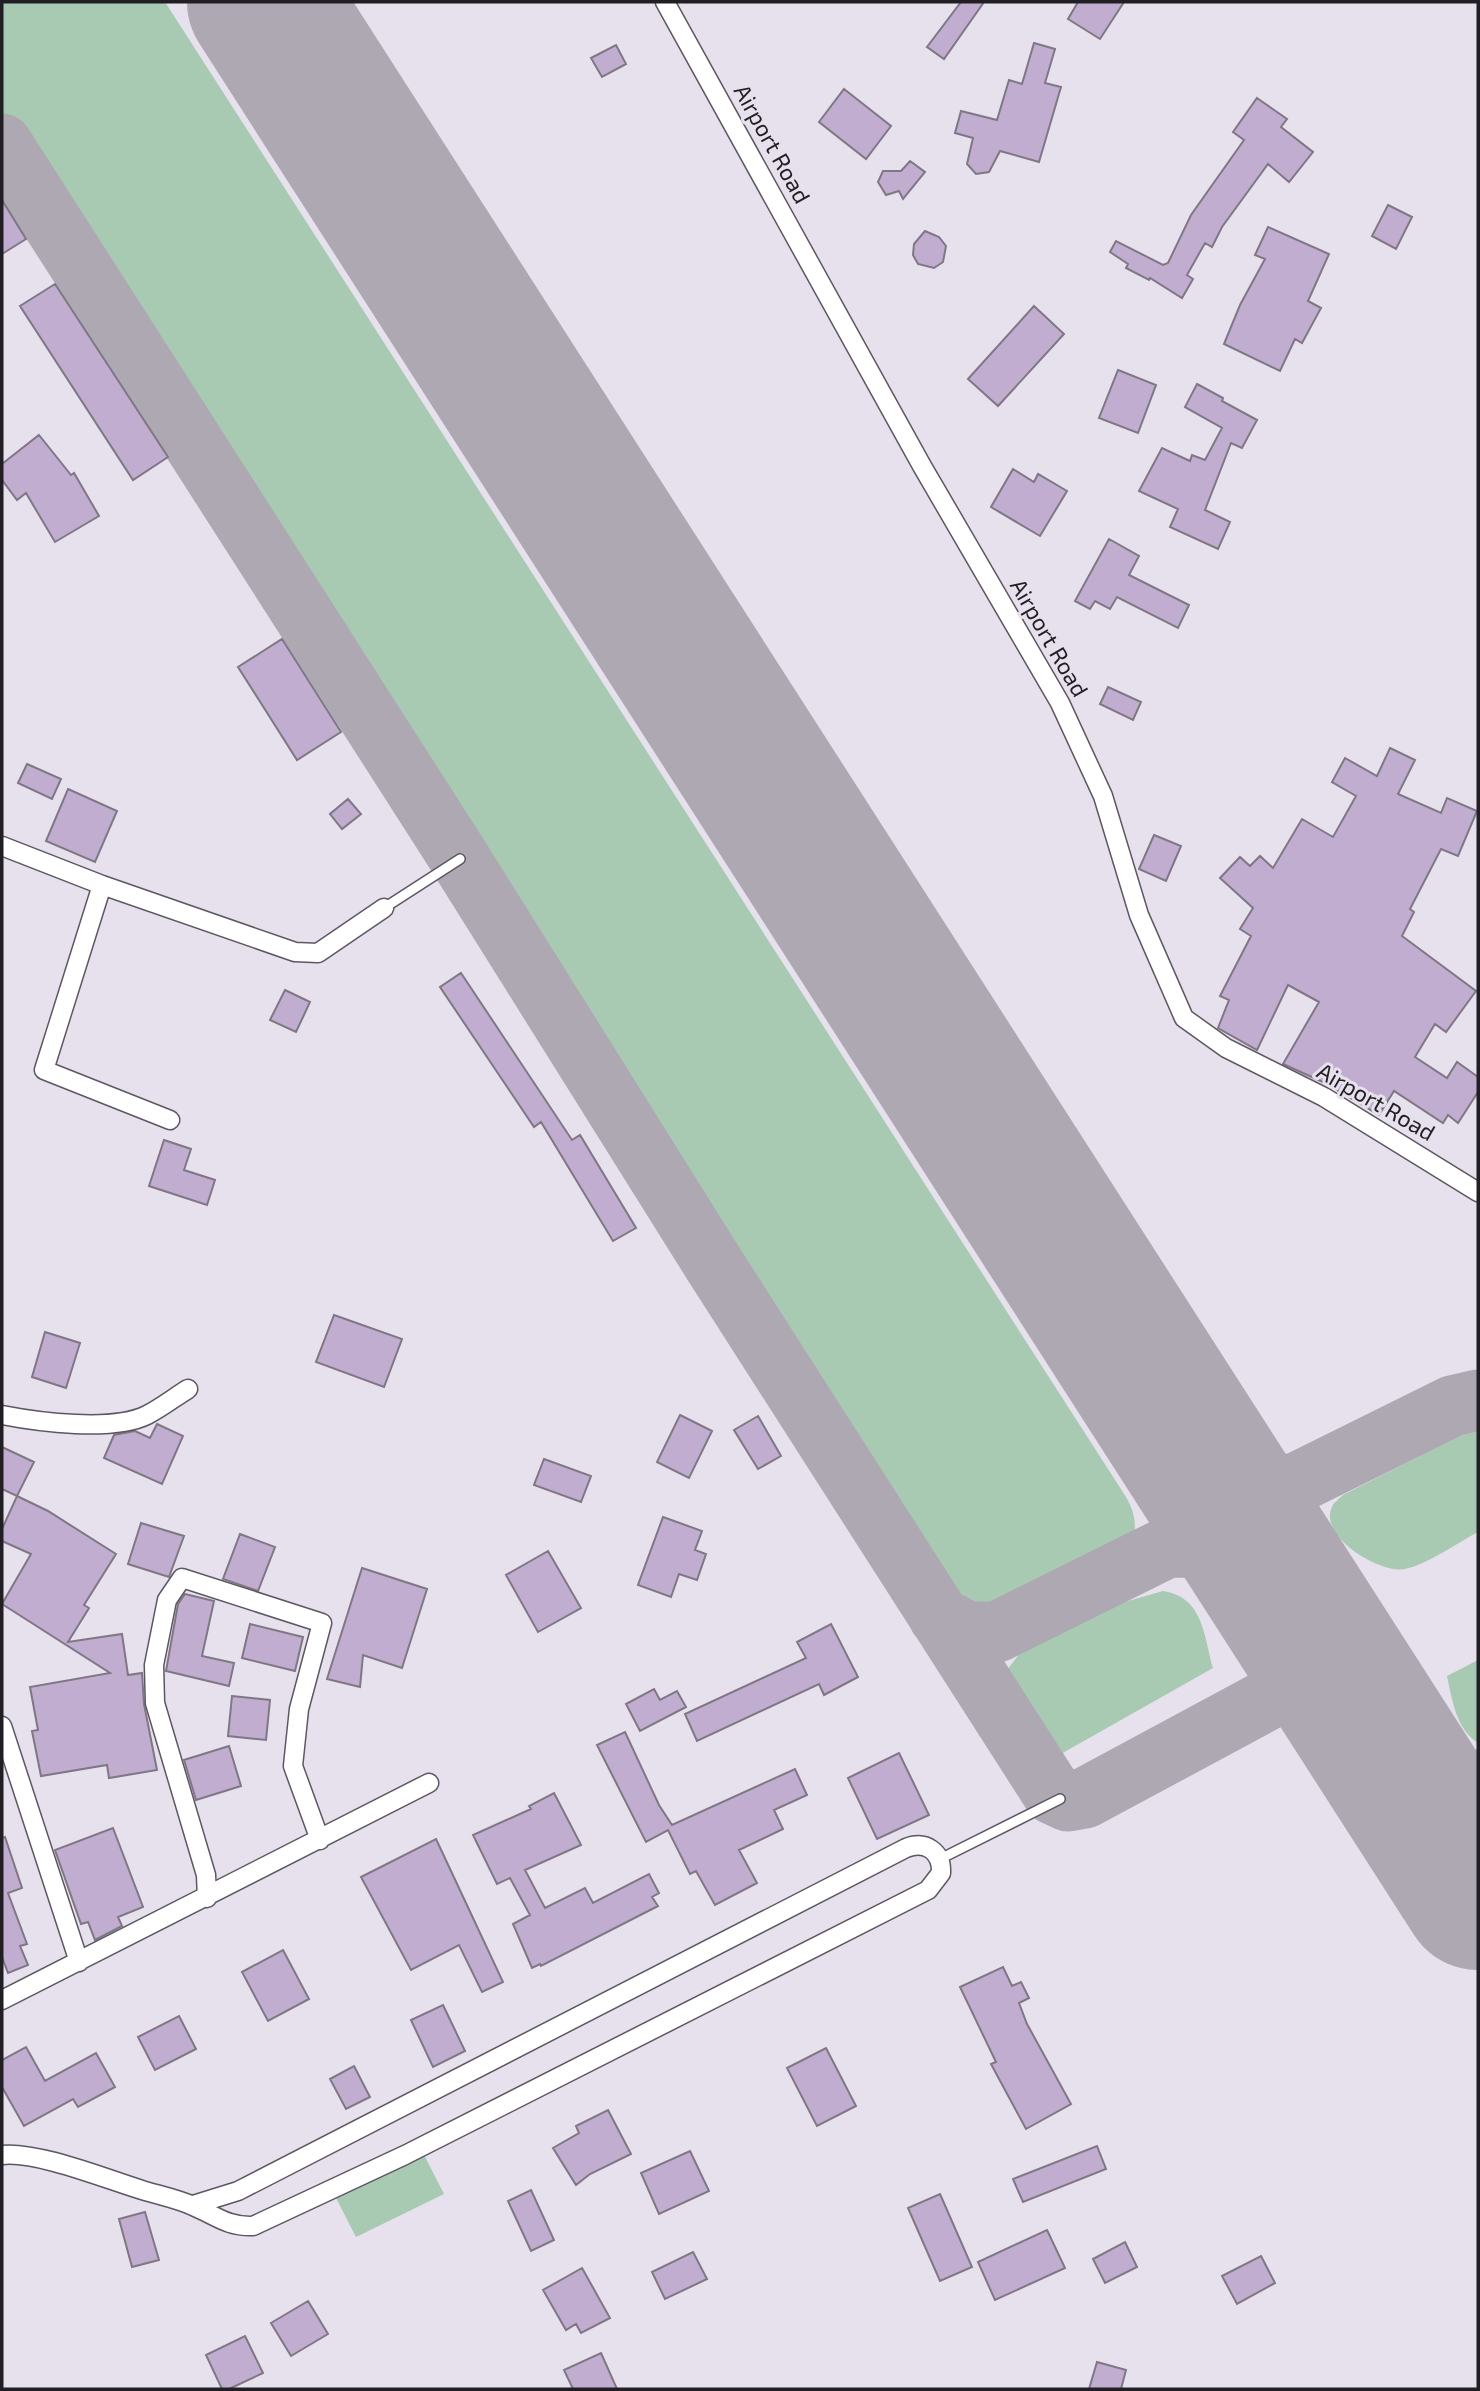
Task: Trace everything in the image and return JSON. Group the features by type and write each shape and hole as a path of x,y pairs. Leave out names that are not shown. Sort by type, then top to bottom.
{"street":[{"name":"Airport Road","path":"665,2 922,466 1060,703 1103,796 1139,915 1184,1018 1226,1048 1324,1097 1478,1192"},
{"path":"2,846 102,886 295,952 318,953 384,908"},
{"path":"102,886 44,1070 170,1120"},
{"path":"2,1415 38,1422 89,1425 145,1417 188,1389"},
{"path":"207,1898 206,1875 155,1703 154,1665 167,1600 182,1578 322,1623 299,1709 293,1766 320,1840"},
{"path":"2,1726 79,1962"},
{"path":"2,2000 429,1783"},
{"path":"2,2155 13,2154 41,2160 193,2205 218,2221 238,2227 270,2220 928,1890 941,1873 940,1859 935,1852 921,1845 906,1848 238,2191 193,2205"}],"lane":[{"path":"384,908 460,859"},
{"path":"940,1859 1060,1798"}],"green space":[{"path":"2,2 165,2 1126,1497 1135,1525 1133,1539 1125,1553 983,1618 970,1616 951,1601 2,121"},
{"path":"1478,1426 1478,1532 1432,1558 1405,1569 1381,1566 1342,1541 1330,1518 1333,1505 1343,1495"},
{"path":"1163,1591 1176,1595 1194,1609 1204,1631 1213,1668 1052,1759 1014,1708 1004,1688 1007,1670 1027,1644 1128,1601"},
{"path":"1478,1660 1478,1743 1460,1722 1447,1676"},
{"path":"422,2151 444,2194 356,2237 334,2194"}],"building":[{"path":"961,2 984,2 944,59 927,47"},
{"path":"1078,2 1124,2 1100,39 1068,19"},
{"path":"1034,43 1055,49 1045,83 1061,87 1039,162 1000,151 989,172 976,174 967,164 973,138 955,133 961,111 997,120 1009,80 1022,84"},
{"path":"616,45 626,64 602,77 591,58"},
{"path":"844,89 891,126 866,159 819,122"},
{"path":"1257,98 1287,119 1281,127 1313,152 1289,182 1268,164 1222,227 1212,247 1205,243 1187,275 1193,279 1182,298 1150,278 1149,280 1126,268 1128,264 1110,252 1116,241 1163,265 1168,263 1191,215 1244,140 1233,132"},
{"path":"910,161 925,172 903,199 899,191 886,195 878,182 883,171 901,171"},
{"path":"2,200 26,239 2,254"},
{"path":"1388,205 1412,217 1396,249 1372,236"},
{"path":"1268,227 1329,254 1308,301 1321,308 1302,343 1295,339 1280,371 1224,344 1240,305 1265,259 1255,255"},
{"path":"925,231 939,237 946,246 943,262 934,268 918,264 913,255 914,244"},
{"path":"55,284 168,457 133,480 20,306"},
{"path":"1034,306 1064,334 998,406 968,379"},
{"path":"1118,370 1156,385 1138,433 1099,418"},
{"path":"1197,384 1257,420 1242,448 1231,443 1205,510 1230,522 1218,549 1170,527 1178,509 1139,491 1162,448 1190,461 1192,455 1205,460 1222,428 1185,407"},
{"path":"39,435 71,475 74,473 99,516 55,542 26,493 17,500 2,480 2,464"},
{"path":"1013,469 1034,482 1038,474 1067,491 1040,536 991,507"},
{"path":"1109,539 1139,556 1129,575 1189,605 1178,628 1117,597 1110,609 1095,601 1090,609 1075,601"},
{"path":"282,639 341,732 297,760 238,667"},
{"path":"1108,687 1141,702 1133,720 1100,704"},
{"path":"1390,748 1415,760 1398,794 1441,813 1447,798 1477,811 1458,856 1441,849 1410,909 1414,912 1402,936 1476,991 1446,1032 1435,1024 1415,1057 1447,1078 1457,1062 1478,1077 1478,1092 1458,1123 1448,1115 1443,1123 1394,1091 1379,1115 1325,1083 1283,1064 1319,1002 1288,985 1257,1050 1218,1028 1229,1000 1220,996 1251,936 1240,929 1253,908 1220,878 1240,857 1250,866 1260,856 1273,868 1302,819 1333,837 1356,796 1332,782 1345,758 1377,776"},
{"path":"27,764 61,779 52,799 18,783"},
{"path":"68,789 117,811 95,862 46,841"},
{"path":"348,799 361,814 342,829 330,814"},
{"path":"1154,835 1181,846 1166,881 1139,869"},
{"path":"461,973 572,1140 580,1135 636,1228 613,1241 541,1122 534,1127 440,987"},
{"path":"285,990 310,1002 296,1032 270,1020"},
{"path":"164,1140 191,1149 184,1170 215,1180 207,1205 149,1186"},
{"path":"334,1315 402,1339 384,1387 316,1362"},
{"path":"45,1332 80,1343 66,1388 32,1377"},
{"path":"680,1415 712,1431 689,1478 657,1462"},
{"path":"758,1416 781,1456 758,1469 734,1430"},
{"path":"157,1424 183,1436 162,1484 104,1458 114,1435 135,1431 150,1438"},
{"path":"2,1447 34,1462 17,1496 2,1489"},
{"path":"544,1459 591,1476 581,1502 534,1485"},
{"path":"17,1496 48,1511 116,1554 84,1605 89,1608 68,1642 122,1634 128,1675 142,1673 144,1704 157,1770 109,1778 107,1765 41,1776 32,1731 38,1730 30,1687 110,1673 2,1604 31,1554 2,1541 2,1529"},
{"path":"663,1517 702,1531 695,1550 706,1554 697,1580 679,1574 671,1597 638,1585"},
{"path":"141,1523 184,1536 169,1577 128,1564"},
{"path":"240,1534 275,1547 258,1591 223,1579"},
{"path":"548,1551 581,1608 538,1632 506,1575"},
{"path":"362,1568 427,1589 402,1668 363,1655 360,1687 327,1679"},
{"path":"185,1594 214,1601 202,1656 234,1663 229,1686 166,1671 178,1604"},
{"path":"250,1624 303,1637 295,1671 242,1658"},
{"path":"831,1624 858,1677 824,1695 819,1684 697,1741 685,1714 806,1658 797,1642"},
{"path":"654,1689 660,1700 677,1691 686,1707 640,1731 626,1704"},
{"path":"232,1696 270,1700 266,1740 228,1736"},
{"path":"625,1732 659,1805 672,1825 795,1769 807,1795 774,1810 783,1829 739,1850 757,1883 715,1905 696,1871 690,1874 668,1830 646,1842 597,1745"},
{"path":"229,1746 241,1786 196,1800 184,1760"},
{"path":"899,1753 929,1815 877,1839 848,1778"},
{"path":"554,1793 581,1845 525,1870 545,1908 585,1888 593,1903 649,1874 659,1893 652,1897 658,1906 541,1966 540,1964 532,1968 513,1924 530,1915 510,1878 497,1884 473,1835 531,1809 529,1806"},
{"path":"113,1828 143,1907 118,1917 122,1926 95,1940 88,1922 81,1924 55,1850"},
{"path":"5,1837 22,1888 8,1893 27,1944 20,1946 28,1965 8,1973 2,1957 2,1838"},
{"path":"436,1839 503,1982 482,1992 459,1945 411,1970 361,1877"},
{"path":"283,1950 309,1999 268,2021 242,1972"},
{"path":"1003,1967 1012,1986 1021,1982 1029,1998 1019,2003 1027,2024 1071,2104 1026,2129 991,2064 996,2062 960,1987"},
{"path":"443,2005 465,2051 433,2067 411,2020"},
{"path":"179,2016 196,2049 155,2070 138,2037"},
{"path":"26,2047 45,2081 96,2053 115,2087 78,2107 73,2099 24,2126 2,2087 2,2060"},
{"path":"826,2048 856,2106 817,2126 787,2068"},
{"path":"354,2066 370,2097 346,2109 330,2079"},
{"path":"608,2110 631,2154 590,2174 576,2185 553,2148 579,2133 576,2126"},
{"path":"1097,2146 1106,2169 1023,2202 1013,2179"},
{"path":"690,2151 709,2191 659,2214 641,2173"},
{"path":"531,2190 554,2240 531,2251 508,2201"},
{"path":"940,2194 972,2267 940,2281 908,2208"},
{"path":"145,2212 159,2260 132,2267 119,2219"},
{"path":"1047,2230 1065,2268 995,2300 978,2262"},
{"path":"1125,2242 1137,2267 1105,2283 1093,2259"},
{"path":"693,2252 707,2279 665,2299 652,2272"},
{"path":"1261,2256 1275,2283 1237,2304 1222,2276"},
{"path":"582,2268 610,2318 581,2333 576,2324 566,2330 543,2290"},
{"path":"308,2301 328,2334 291,2356 271,2323"},
{"path":"245,2336 263,2373 229,2389 222,2389 206,2355"},
{"path":"601,2353 617,2389 573,2389 564,2370"},
{"path":"1097,2362 1126,2370 1121,2389 1089,2389"}],"taxiway":[{"path":"2,144 460,859 713,1263 1053,1794 1068,1801 1085,1798 1332,1665"},
{"path":"939,1617 967,1632 997,1632 1452,1406 1478,1400"},
{"path":"1194,1451 1242,1475 1267,1482 1295,1485"},
{"path":"1170,1547 1221,1553 1270,1570 1275,1525 1295,1485"},
{"path":"1374,1731 1435,1774 1463,1781 1478,1780"}],"runway":[{"path":"263,2 1478,1894"}]}
